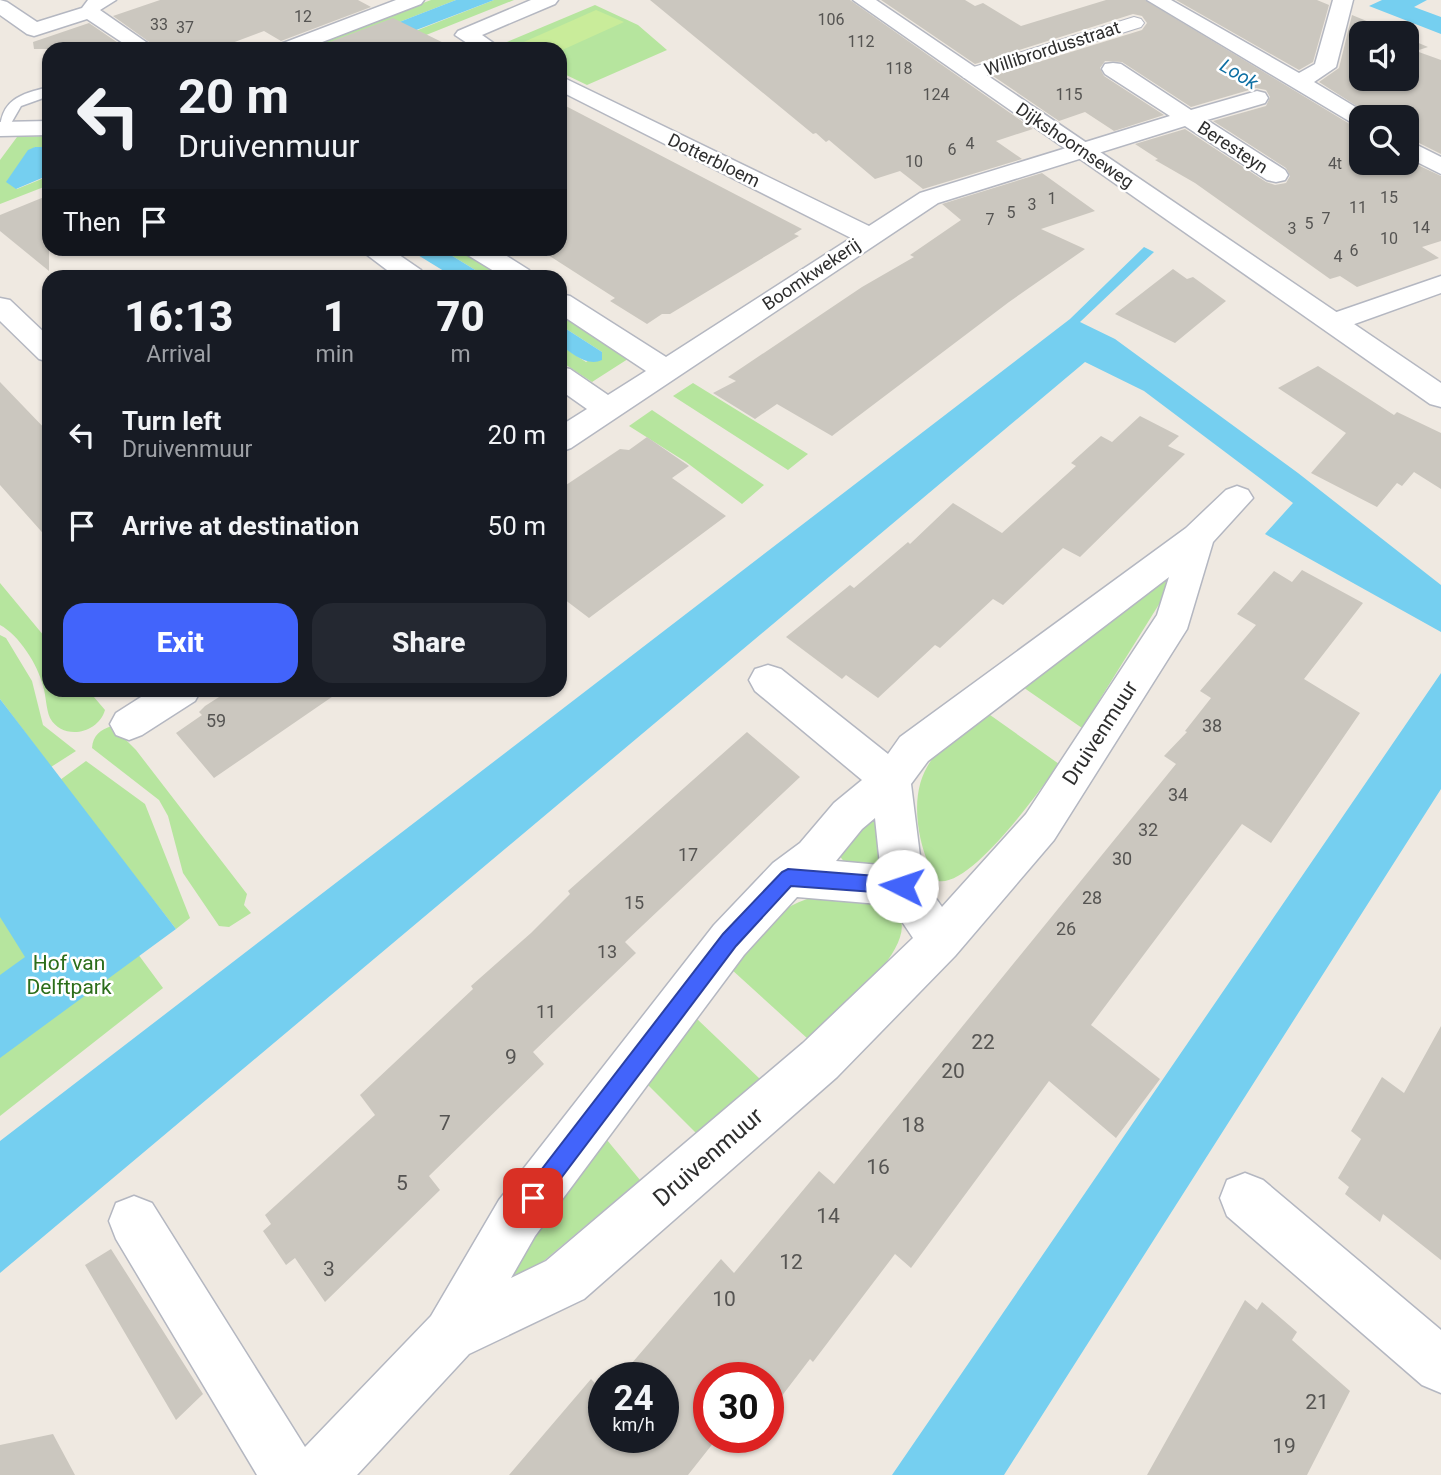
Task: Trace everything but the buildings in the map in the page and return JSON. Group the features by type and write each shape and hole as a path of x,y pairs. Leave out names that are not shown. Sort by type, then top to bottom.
{"street":[{"path":"303,42 414,0"},
{"path":"478,42 465,35 548,0"},
{"name":"Dijkshoornseweg","path":"863,0 1287,289 1343,319 1441,397"},
{"path":"1157,0 1349,111"},
{"path":"1300,82 1325,67 1343,0"},
{"path":"0,6 34,30 97,5 137,42"},
{"name":"Willibrordusstraat","path":"971,74 1134,23"},
{"name":"Beresteyn","path":"1113,69 1276,175"},
{"name":"Dotterbloem","path":"567,86 868,236"},
{"name":"Beresteyn","path":"1083,151 1257,98"},
{"path":"0,129 42,128"},
{"name":"Boomkwekerij","path":"567,436 929,198 1083,151"},
{"path":"1419,154 1441,167"},
{"path":"383,256 403,270"},
{"path":"488,256 510,270"},
{"path":"1343,319 1441,284"},
{"path":"567,307 667,371"},
{"path":"3,313 42,347"},
{"name":"Dijkshoornseweg","path":"1343,319 1371,323 1441,372"},
{"path":"567,381 608,409"},
{"name":"Druivenmuur","path":"318,1475 450,1335 517,1219 729,940 788,877 815,856 848,816 891,780 914,748 1198,537 1237,498"},
{"name":"Druivenmuur","path":"450,1335 565,1280 831,1051 940,941 1040,827 1174,619 1198,537"},
{"path":"768,680 891,780 902,886 940,941"},
{"path":"129,724 170,697"},
{"path":"788,877 902,886"},
{"path":"1245,1198 1441,1366"},
{"path":"134,1221 289,1475"}],"lane":[{"path":"0,129 16,103 42,94"}],"green space":[{"path":"431,0 456,0 348,42 320,42"},
{"path":"494,0 514,0 409,42 388,42"},
{"path":"595,5 638,25 667,50 587,85 567,75 567,42 507,42"},
{"path":"596,10 624,22 567,48 567,42 524,42"},
{"path":"42,136 42,147 35,147 7,182 17,189 42,179 42,188 0,204 0,160 17,137"},
{"path":"452,256 472,256 495,270 475,270"},
{"path":"567,316 631,357 592,382 567,366 567,350 586,362 602,352 567,330"},
{"path":"693,383 808,454 788,470 673,396"},
{"path":"652,410 764,485 742,504 686,462 629,426"},
{"path":"1169,573 1176,577 1082,728 1017,683"},
{"path":"0,583 42,634 42,684 21,643 0,625"},
{"path":"0,635 6,638 32,681 43,725 76,751 51,767 0,699"},
{"path":"45,697 94,697 105,710 95,725 80,732 71,732 56,725 48,710"},
{"path":"983,710 1059,764 986,854 952,879 938,881 928,863 920,838 917,809 923,775 941,748"},
{"path":"112,726 136,750 247,894 244,905 251,913 229,927 219,926 183,873 168,816 159,800 92,748 98,734"},
{"path":"86,761 145,804 190,918 176,929 60,780"},
{"name":"Hof van Delftpark","path":"0,767 163,988 0,1116"},
{"path":"877,817 891,867 845,863 839,855 841,847 871,819"},
{"path":"815,897 864,899 882,903 890,907 901,920 900,937 891,956 856,996 808,1039 731,969 777,916 800,901"},
{"path":"696,1018 760,1079 696,1133 648,1085"},
{"path":"607,1140 640,1180 521,1280 512,1271 513,1266"}],"water":[{"path":"456,0 494,0 385,42 348,42"},
{"path":"1382,0 1427,0 1414,7 1441,17 1441,34 1419,25 1419,21 1408,21 1369,6"},
{"path":"42,147 42,178 16,189 6,182 28,150"},
{"path":"1144,247 1154,252 1080,322 1115,339 1298,473 1441,585 1441,632 1265,534 1293,503 1144,391 1085,362 0,1273 0,1141 1070,319"},
{"path":"419,256 452,256 475,270 442,270"},
{"path":"567,330 602,352 602,360 591,362 567,350"},
{"path":"1441,673 1441,789 1004,1475 892,1475"},
{"name":"Hof van Delftpark","path":"0,699 176,929 0,1058 0,975 25,957 0,917"}],"route":[{"path":"533,1198 729,940 788,877 902,886"}],"water label":[{"name":"Look","path":"1239,74"}]}
